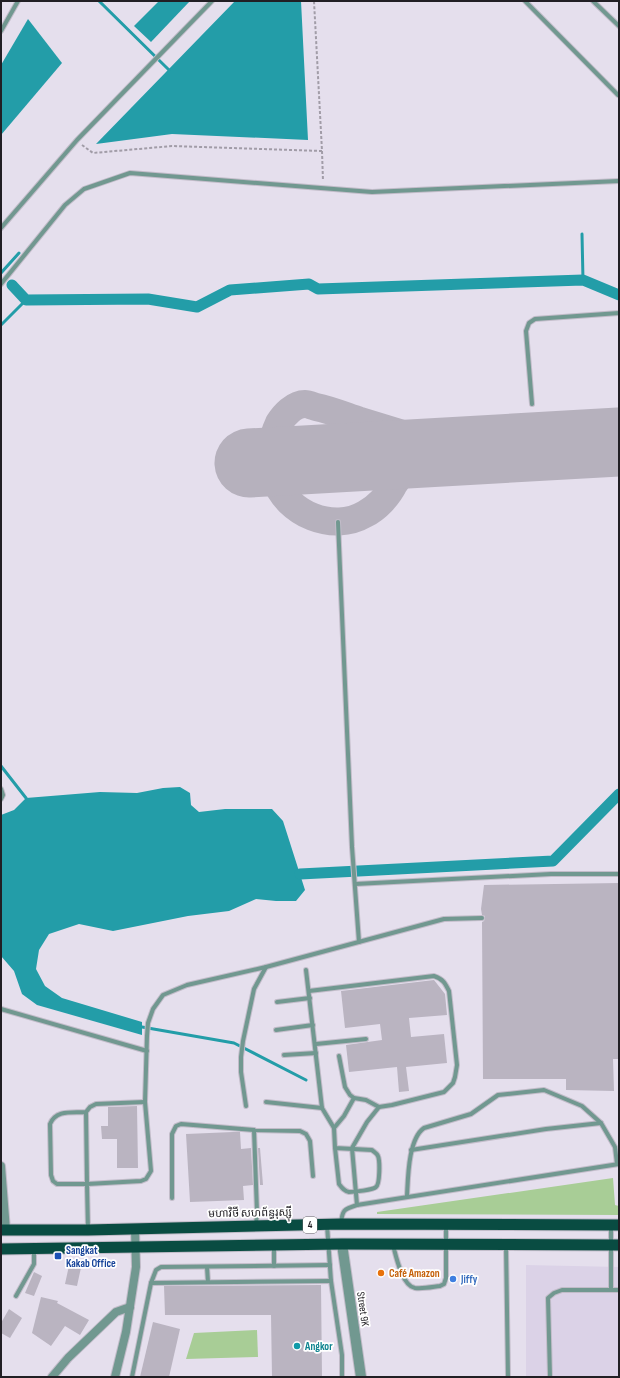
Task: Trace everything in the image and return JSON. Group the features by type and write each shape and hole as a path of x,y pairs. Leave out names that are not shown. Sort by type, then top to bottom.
{"highway":[{"name":"មហាវិថី សហព័ន្ធរុស្ស៊ី","path":"3,1230 88,1230 327,1224 615,1225"},
{"path":"341,1224 342,1244"},
{"name":"4","path":"1,1249 274,1244 615,1245"}],"street":[{"path":"1,1166 3,1230"},
{"path":"115,1377 126,1332 136,1268 135,1228"},
{"name":"Street 9K","path":"342,1244 361,1377"},
{"path":"52,1377 68,1358 116,1312 130,1307"}],"lane":[{"path":"1,31 18,1"},
{"path":"1,228 77,140 212,1"},
{"path":"525,1 618,95"},
{"path":"592,1 619,26"},
{"path":"1,284 65,205 84,188 130,173 372,192 619,181"},
{"path":"532,404 526,331 529,323 535,319 619,313"},
{"path":"338,522 352,847 359,942"},
{"path":"1,789 3,795 1,799"},
{"path":"355,884 551,874 619,874"},
{"path":"86,1112 62,1113 55,1116 50,1124 51,1174 53,1181 57,1184 87,1184 141,1181 146,1179 151,1171 145,1102 148,1023 153,1009 163,995 187,985 266,967 444,919 482,918"},
{"path":"246,1106 241,1072 243,1041 254,989 266,967"},
{"path":"306,970 316,1044 322,1108 334,1128 334,1148 340,1184 342,1189 348,1192 371,1190 377,1187 379,1182 378,1157 376,1153 372,1150 334,1148"},
{"path":"309,991 434,976 445,982 449,991 457,1064 453,1083 444,1092 379,1107 366,1100 354,1098 350,1095 345,1087 339,1056"},
{"path":"276,1002 310,998"},
{"path":"1,1009 147,1051"},
{"path":"276,1030 313,1025"},
{"path":"316,1044 366,1039"},
{"path":"284,1054 316,1053"},
{"path":"341,1224 341,1214 343,1211 357,1205 618,1164 617,1147 601,1123 582,1106 544,1090 498,1095 471,1114 424,1128 416,1135 411,1150 407,1196"},
{"path":"334,1128 344,1116 354,1098"},
{"path":"88,1230 86,1112 90,1107 96,1104 145,1102"},
{"path":"266,1102 322,1108"},
{"path":"357,1205 352,1148 379,1107"},
{"path":"411,1150 546,1129 601,1123"},
{"path":"172,1198 172,1134 176,1126 182,1124 254,1130 300,1131 306,1134 310,1141 313,1176"},
{"path":"254,1130 257,1212 256,1226"},
{"path":"327,1224 331,1281 342,1355 342,1377"},
{"path":"392,1244 404,1280 414,1288 440,1286 444,1284 446,1278 446,1224"},
{"path":"611,1290 615,1245 615,1225"},
{"path":"274,1244 274,1266"},
{"path":"506,1245 508,1376"},
{"path":"16,1296 34,1264 34,1249"},
{"path":"132,1377 151,1283 156,1270 161,1267 330,1265"},
{"path":"207,1267 208,1282"},
{"path":"151,1283 331,1281"},
{"path":"550,1377 548,1298 554,1293 562,1290 619,1290"}],"path":[{"path":"314,1 323,188"},
{"path":"77,140 93,153 172,146 322,151"}],"shaded area":[{"path":"526,1265 619,1267 619,1377 526,1377"}],"green space":[{"path":"613,1178 615,1205 619,1206 619,1215 377,1214 377,1212"},
{"path":"257,1330 258,1357 186,1359 194,1333"}],"water":[{"path":"159,1 190,1 151,42 134,26"},
{"path":"235,1 301,1 308,140 172,134 96,144"},
{"path":"28,19 62,63 1,135 1,65"},
{"path":"180,787 190,793 191,805 199,812 225,809 272,809 283,821 305,890 296,901 256,899 229,911 188,916 113,931 79,924 49,934 39,950 36,969 45,986 62,998 142,1022 142,1035 37,1005 22,994 14,971 1,956 1,815 14,810 26,798 100,792 137,793 163,788"}],"building":[{"path":"619,883 619,1059 613,1059 614,1091 566,1090 566,1079 483,1079 482,922 484,921 485,916 482,915 481,909 484,885"},
{"path":"434,980 445,994 447,1015 409,1018 411,1037 444,1034 447,1063 406,1067 409,1091 399,1092 397,1067 349,1072 346,1045 382,1040 380,1024 345,1028 341,991"},
{"path":"137,1106 138,1168 117,1168 117,1139 102,1139 101,1126 108,1126 108,1107"},
{"path":"240,1132 241,1149 251,1148 253,1185 243,1186 244,1200 190,1202 186,1134"},
{"path":"258,1148 260,1148 263,1185 260,1185"},
{"path":"70,1261 82,1263 77,1286 65,1284"},
{"path":"34,1272 42,1276 34,1296 25,1293"},
{"name":"Angkor","path":"321,1285 322,1377 272,1377 271,1315 165,1315 164,1286"},
{"path":"41,1297 58,1301 57,1303 89,1320 80,1335 65,1326 51,1346 32,1333"},
{"path":"9,1309 22,1318 10,1338 1,1333 1,1323"},
{"path":"153,1322 180,1329 169,1377 140,1377"}],"waterway":[{"path":"99,1 169,70"},
{"path":"582,234 583,280"},
{"path":"1,273 19,253"},
{"path":"12,285 26,300 148,299 197,307 230,290 309,284 318,289 583,280 619,295"},
{"path":"1,325 26,300"},
{"path":"1,766 26,798"},
{"path":"300,874 553,861 619,794"},
{"path":"142,1027 234,1043 306,1080"}],"taxiway":[{"path":"447,452 404,469 392,488 378,505 365,514 352,519 339,521 326,521 312,517 290,502 281,491 275,479 271,458 272,443 279,423 287,413 301,404 327,410 458,451"}],"runway":[{"path":"249,463 619,442"}],"place":[{"name":"Sangkat Kakab Office","path":"58,1256"},
{"name":"Café Amazon","path":"381,1273"},
{"name":"Jiffy","path":"453,1279"},
{"name":"Angkor","path":"297,1346"}]}
